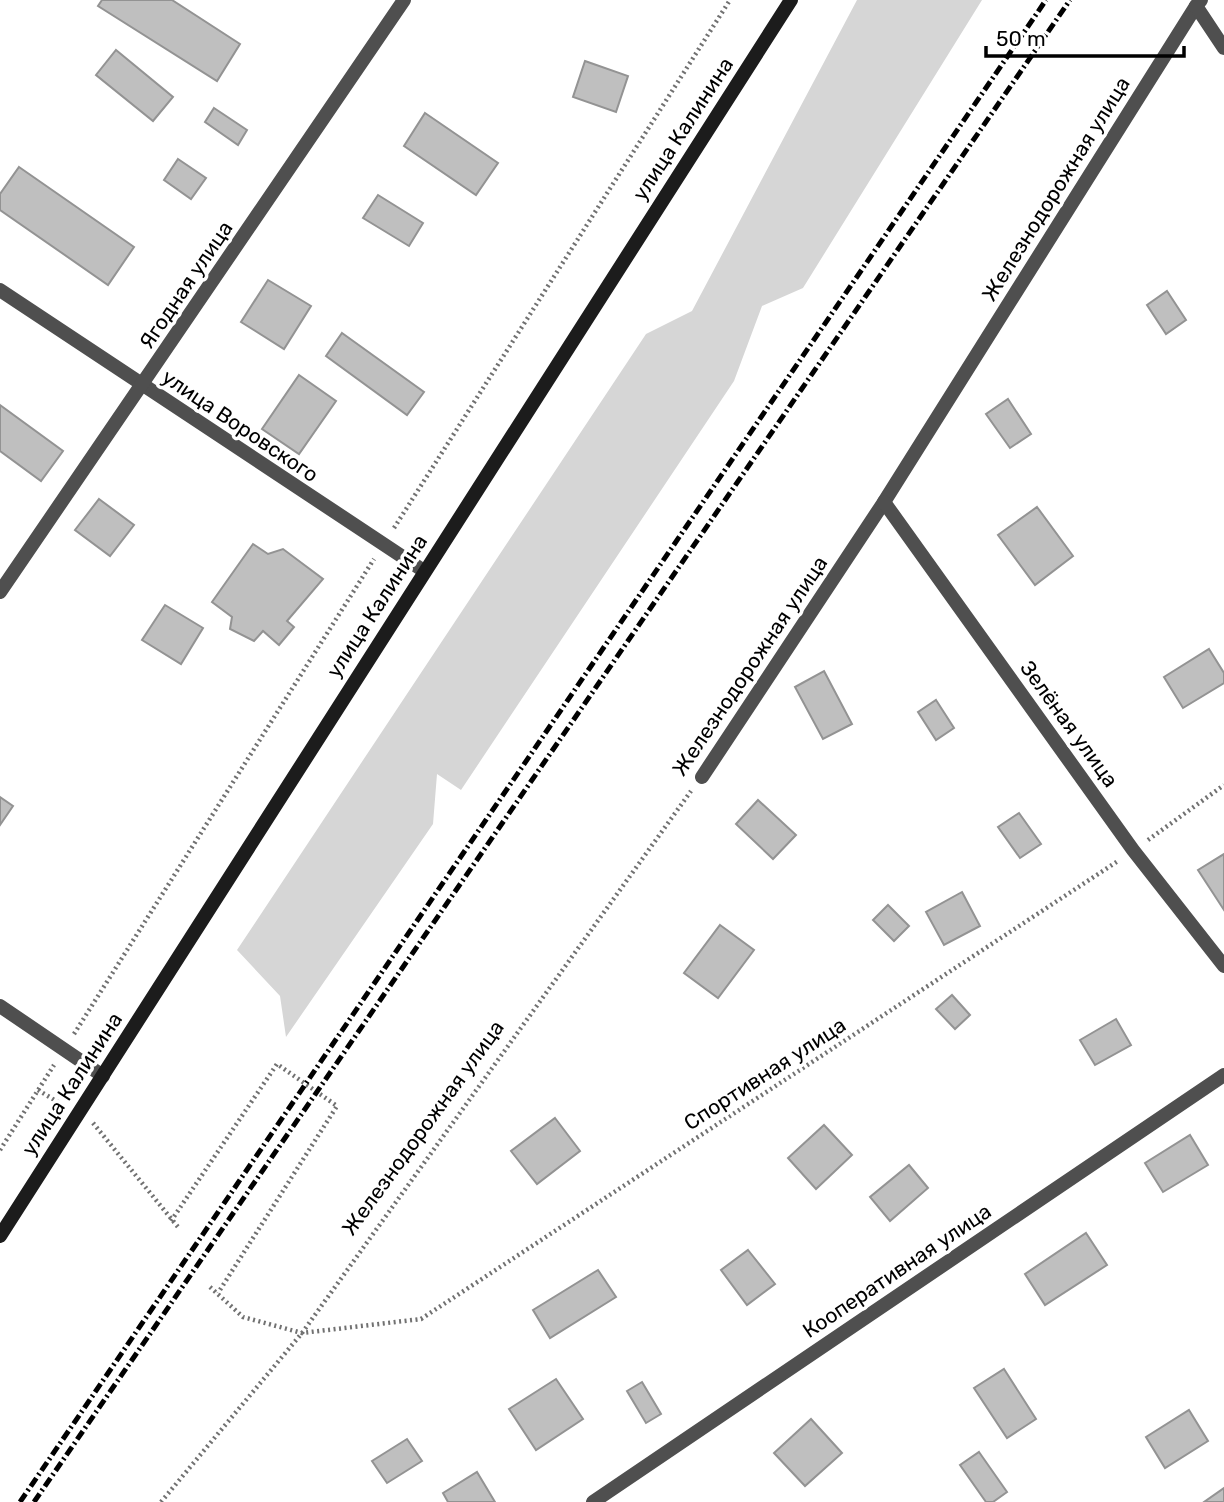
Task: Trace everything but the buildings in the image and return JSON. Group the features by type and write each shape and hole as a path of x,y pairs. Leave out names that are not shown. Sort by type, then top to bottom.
{"main road":[{"name":"улица Калинина","path":"0,1236 791,0"}],"street":[{"name":"Ягодная улица","path":"0,592 404,0"},
{"path":"1199,3 1224,48"},
{"name":"Железнодорожная улица","path":"702,776 884,502 1199,3"},
{"name":"улица Воровского","path":"0,290 424,571"},
{"name":"Зелёная улица","path":"884,502 1133,850 1224,966"},
{"path":"0,1006 103,1076"},
{"name":"Кооперативная улица","path":"593,1502 1224,1075"}],"path":[{"path":"0,1150 730,0"},
{"name":"Железнодорожная улица","path":"161,1502 302,1333 702,776"},
{"name":"Спортивная улица","path":"302,1333 421,1319 1133,850 1224,785"},
{"path":"171,1221 277,1064 337,1106 218,1293"},
{"path":"38,1090 96,1125 178,1227"},
{"path":"210,1287 243,1317 302,1333"}],"shaded area":[{"path":"857,0 982,0 803,288 762,306 734,381 461,790 437,774 433,824 286,1037 280,996 237,950 646,334 692,311"}],"railway":[{"path":"20,1502 1046,0"},
{"path":"34,1502 1070,0"}]}
